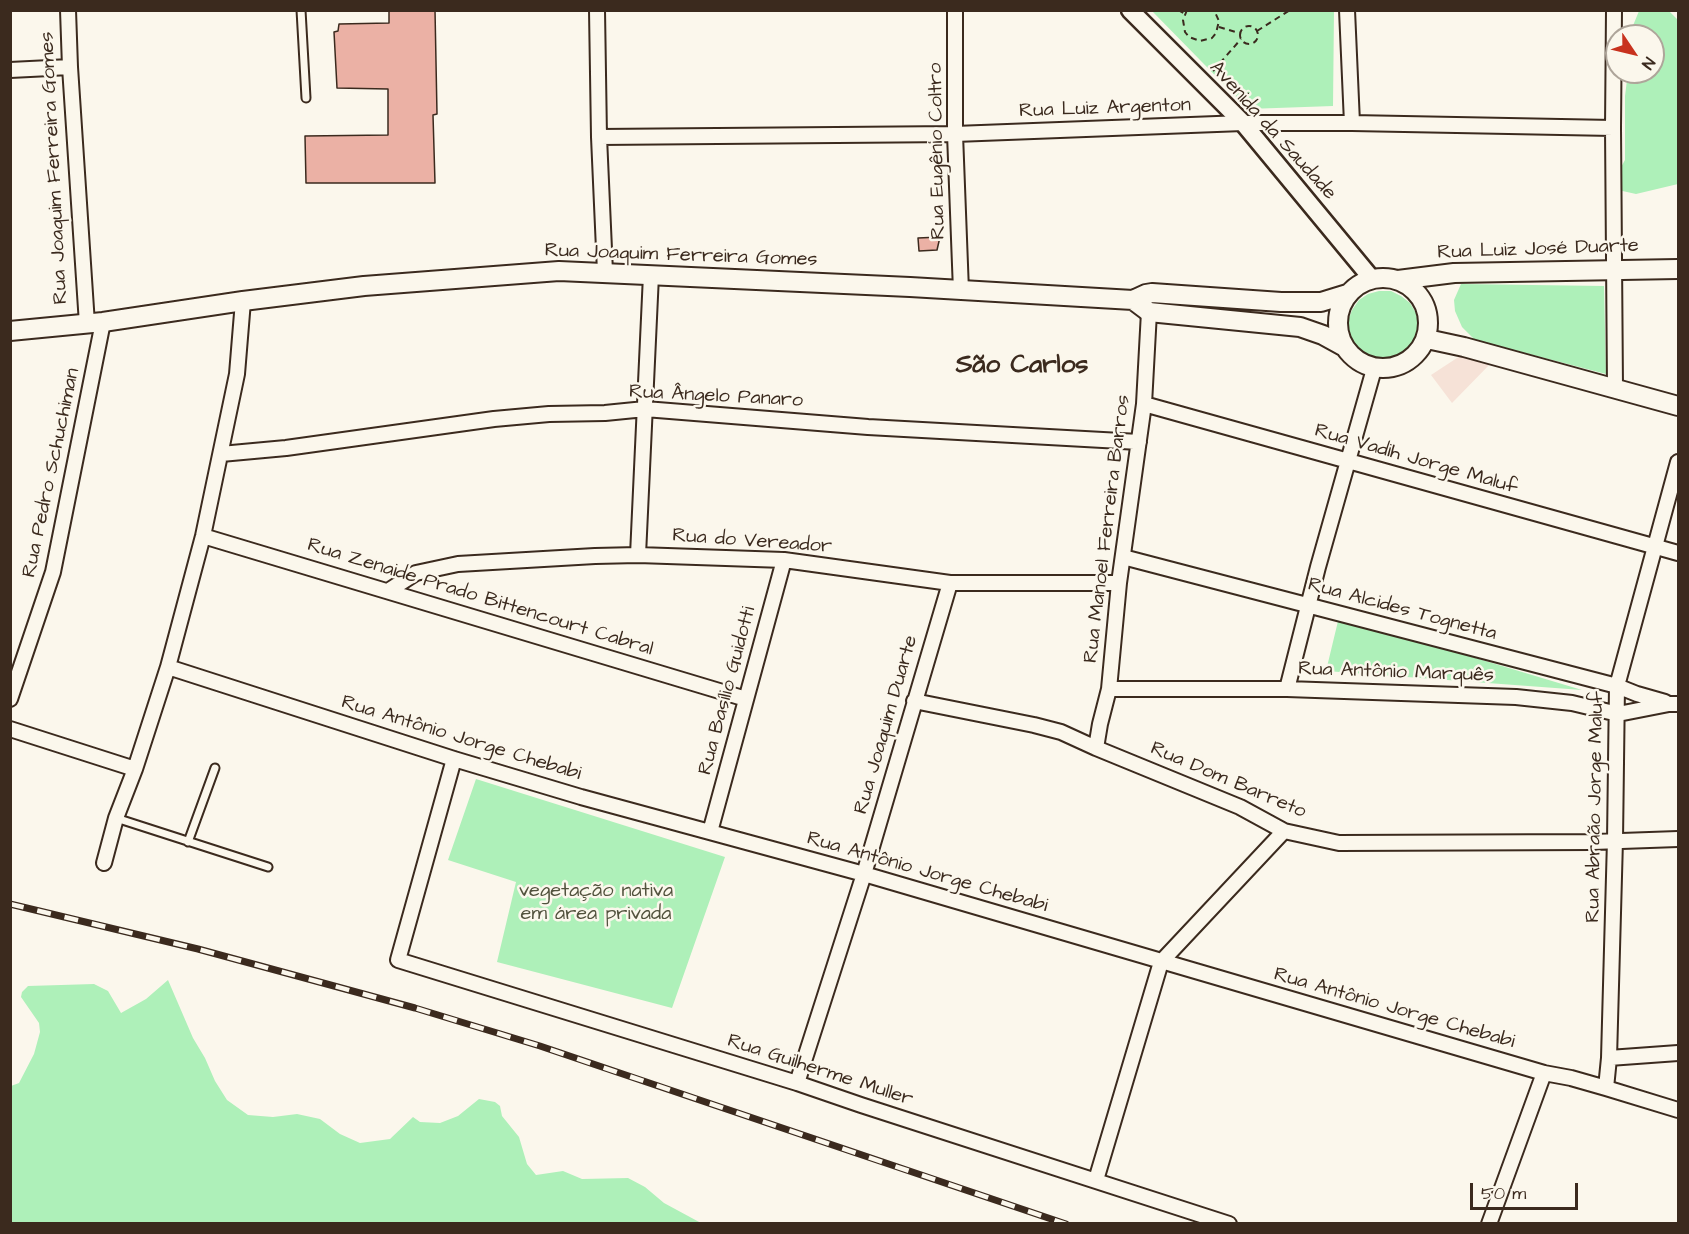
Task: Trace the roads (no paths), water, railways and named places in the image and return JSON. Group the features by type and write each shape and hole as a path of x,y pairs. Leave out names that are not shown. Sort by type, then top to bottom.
{"main road":[{"name":"Rua Luiz José Duarte","path":"1398,280 1454,273 1678,269"},
{"name":"Rua Joaquim Ferreira Gomes","path":"10,331 95,323 243,301 387,285 559,271 1133,300 1152,293 1321,303 1347,294"},
{"path":"1133,300 1149,312 1300,327 1323,335 1342,346 1361,364 1374,369 1404,365 1427,339 1425,310 1420,297 1410,287 1389,278 1372,279 1356,286 1347,294 1341,307 1338,320 1342,346"},
{"path":"1427,339 1464,347 1678,406"}],"street":[{"name":"Rua Joaquim Ferreira Gomes","path":"68,10 70,66 95,323"},
{"path":"597,10 599,137 605,272"},
{"name":"Rua Eugênio Coltro","path":"955,10 961,291"},
{"path":"1347,10 1352,123"},
{"path":"1614,10 1615,388"},
{"name":"Avenida da Saudade","path":"1134,12 1243,123 1372,279"},
{"path":"10,70 70,66"},
{"name":"Rua Luiz Argenton","path":"599,137 956,134 1243,123 1613,128"},
{"path":"638,555 651,275"},
{"path":"104,863 116,818 135,770 168,667 203,536 237,374 243,301"},
{"name":"Rua Manoel Ferreira Barros","path":"1096,748 1109,689 1119,583 1144,404 1149,312"},
{"name":"Rua Pedro Schuchiman","path":"10,699 53,572 95,323"},
{"path":"1287,689 1374,369"},
{"name":"Rua Vadih Jorge Maluf","path":"1144,404 1678,553"},
{"name":"Rua Ângelo Panaro","path":"221,454 286,448 494,418 645,409 868,427 1139,442"},
{"name":"Rua Abraão Jorge Maluf","path":"1606,1088 1609,1058 1615,840 1617,686 1678,462"},
{"name":"Rua Zenaide Prado Bittencourt Cabral","path":"203,536 746,699"},
{"name":"Rua do Vereador","path":"388,591 416,573 458,564 638,555 784,560 950,583 1119,583"},
{"name":"Rua Alcides Tognetta","path":"1123,556 1617,686 1674,704"},
{"name":"Rua Basílio Guidotti","path":"710,832 784,560"},
{"name":"Rua Joaquim Duarte","path":"797,1083 864,874 950,583"},
{"name":"Rua Antônio Jorge Chebabi","path":"168,667 454,759 581,797 864,874 1161,962 1678,1110"},
{"name":"Rua Antônio Marquês","path":"1109,689 1287,689 1516,697 1572,703 1618,714 1674,704"},
{"name":"Rua Dom Barreto","path":"914,701 1061,732 1240,807 1284,831 1339,843 1678,839"},
{"path":"10,729 135,770"},
{"name":"Rua Guilherme Muller","path":"454,759 398,960 797,1083 1229,1224"},
{"path":"1096,1180 1161,962 1284,831"},
{"path":"1609,1058 1678,1053"},
{"path":"1489,1224 1544,1072"}],"lane":[{"path":"301,10 306,98"},
{"path":"188,842 215,768"},
{"path":"116,818 268,867"}],"railway":[{"path":"10,904 198,949 415,1008 540,1046 1066,1224"}],"district":[{"name":"São Carlos","path":"1022,367"}],"park label":[{"name":"vegetação nativa em área privada","path":"596,904"}]}
